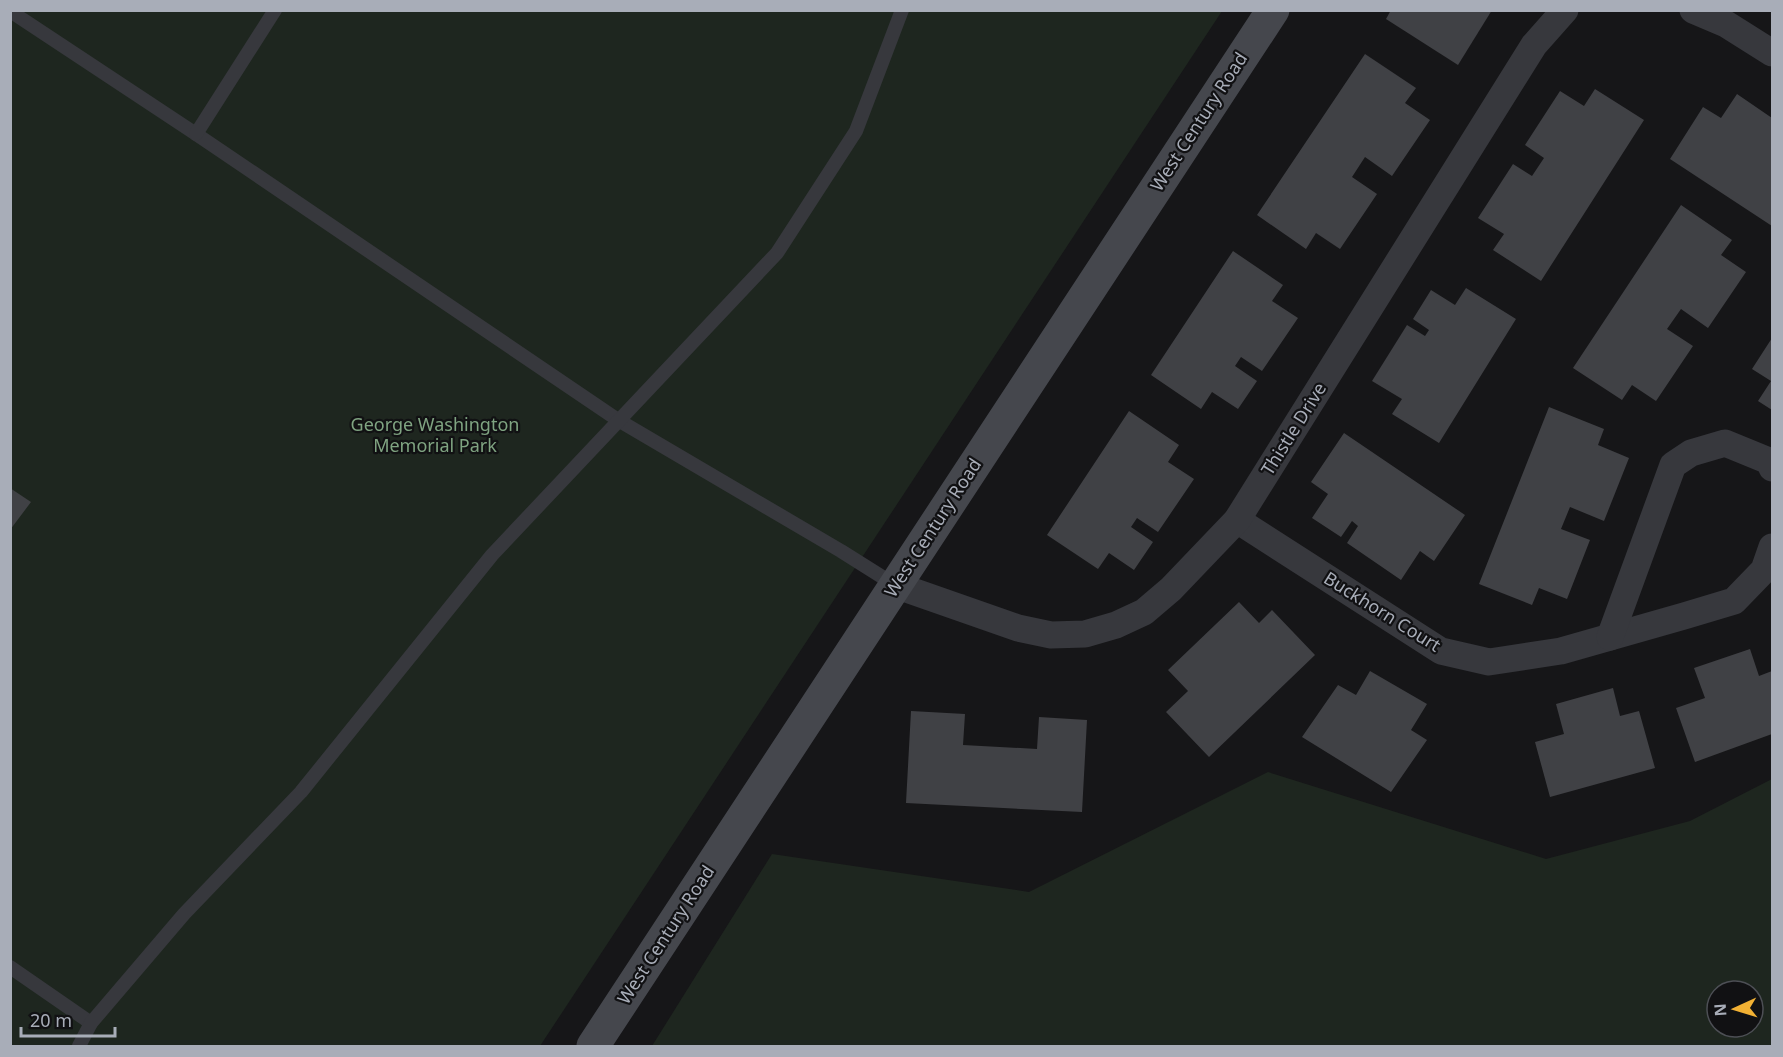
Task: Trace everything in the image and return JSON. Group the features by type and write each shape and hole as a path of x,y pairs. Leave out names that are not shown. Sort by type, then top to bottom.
{"main road":[{"name":"West Century Road","path":"593,1047 1273,10"}],"street":[{"name":"Thistle Drive","path":"895,585 1018,628 1051,635 1085,634 1116,626 1144,612 1172,588 1237,520 1534,45 1564,10"},
{"path":"1693,10 1726,24 1773,53"},
{"path":"1610,637 1673,465 1691,453 1725,443 1768,461 1773,468"},
{"name":"Buckhorn Court","path":"1237,520 1441,651 1489,662 1561,651 1734,601 1764,570 1773,547"}],"lane":[{"path":"196,134 275,10"},
{"path":"79,1047 91,1023 183,914 301,792 492,555 777,253 856,131 902,10"},
{"path":"10,11 618,420 895,585"},
{"path":"10,967 91,1023"}],"green space":[{"name":"George Washington Memorial Park","path":"10,11 1222,11 540,1046 11,1046"},
{"path":"1268,772 1546,859 1690,821 1772,779 1772,1046 652,1046 772,854 1029,892"}],"building":[{"path":"1391,10 1492,10 1458,65 1386,19"},
{"path":"1365,54 1416,88 1405,103 1430,120 1392,176 1365,157 1352,177 1377,194 1340,249 1316,233 1306,249 1257,215"},
{"path":"1595,89 1644,120 1541,281 1493,250 1504,234 1478,218 1513,164 1532,176 1544,158 1525,145 1560,91 1584,106"},
{"path":"1737,94 1772,118 1772,226 1670,159 1703,107 1721,118"},
{"path":"1681,205 1732,240 1721,255 1746,272 1708,328 1681,309 1667,329 1693,346 1656,401 1632,385 1622,400 1573,368"},
{"path":"1233,251 1283,285 1272,301 1298,318 1262,371 1241,357 1235,366 1257,381 1238,409 1212,392 1201,409 1151,375"},
{"path":"1466,288 1516,319 1439,443 1392,414 1402,399 1372,381 1407,325 1425,336 1429,330 1413,319 1431,290 1455,305"},
{"path":"1772,338 1772,410 1758,401 1771,381 1752,369"},
{"path":"1549,407 1604,429 1598,445 1629,458 1604,521 1570,507 1561,529 1590,540 1567,599 1539,588 1532,605 1479,584"},
{"path":"1129,411 1179,445 1168,462 1194,479 1158,532 1137,518 1131,527 1153,542 1134,570 1109,553 1098,569 1047,535"},
{"path":"1344,433 1465,515 1434,561 1420,551 1401,580 1347,543 1358,526 1352,521 1341,537 1312,518 1328,494 1311,482"},
{"path":"10,488 31,502 10,530"},
{"path":"1239,602 1259,623 1272,610 1315,655 1209,757 1166,712 1188,691 1168,670"},
{"path":"1750,649 1759,676 1772,671 1772,734 1695,762 1676,708 1705,698 1694,668"},
{"path":"1370,671 1427,704 1411,730 1427,740 1391,792 1302,737 1338,685 1356,695"},
{"path":"1613,688 1620,716 1639,711 1655,768 1550,797 1535,742 1564,734 1556,704"},
{"path":"911,711 965,714 963,745 1037,749 1039,717 1087,720 1082,812 906,803"}]}
